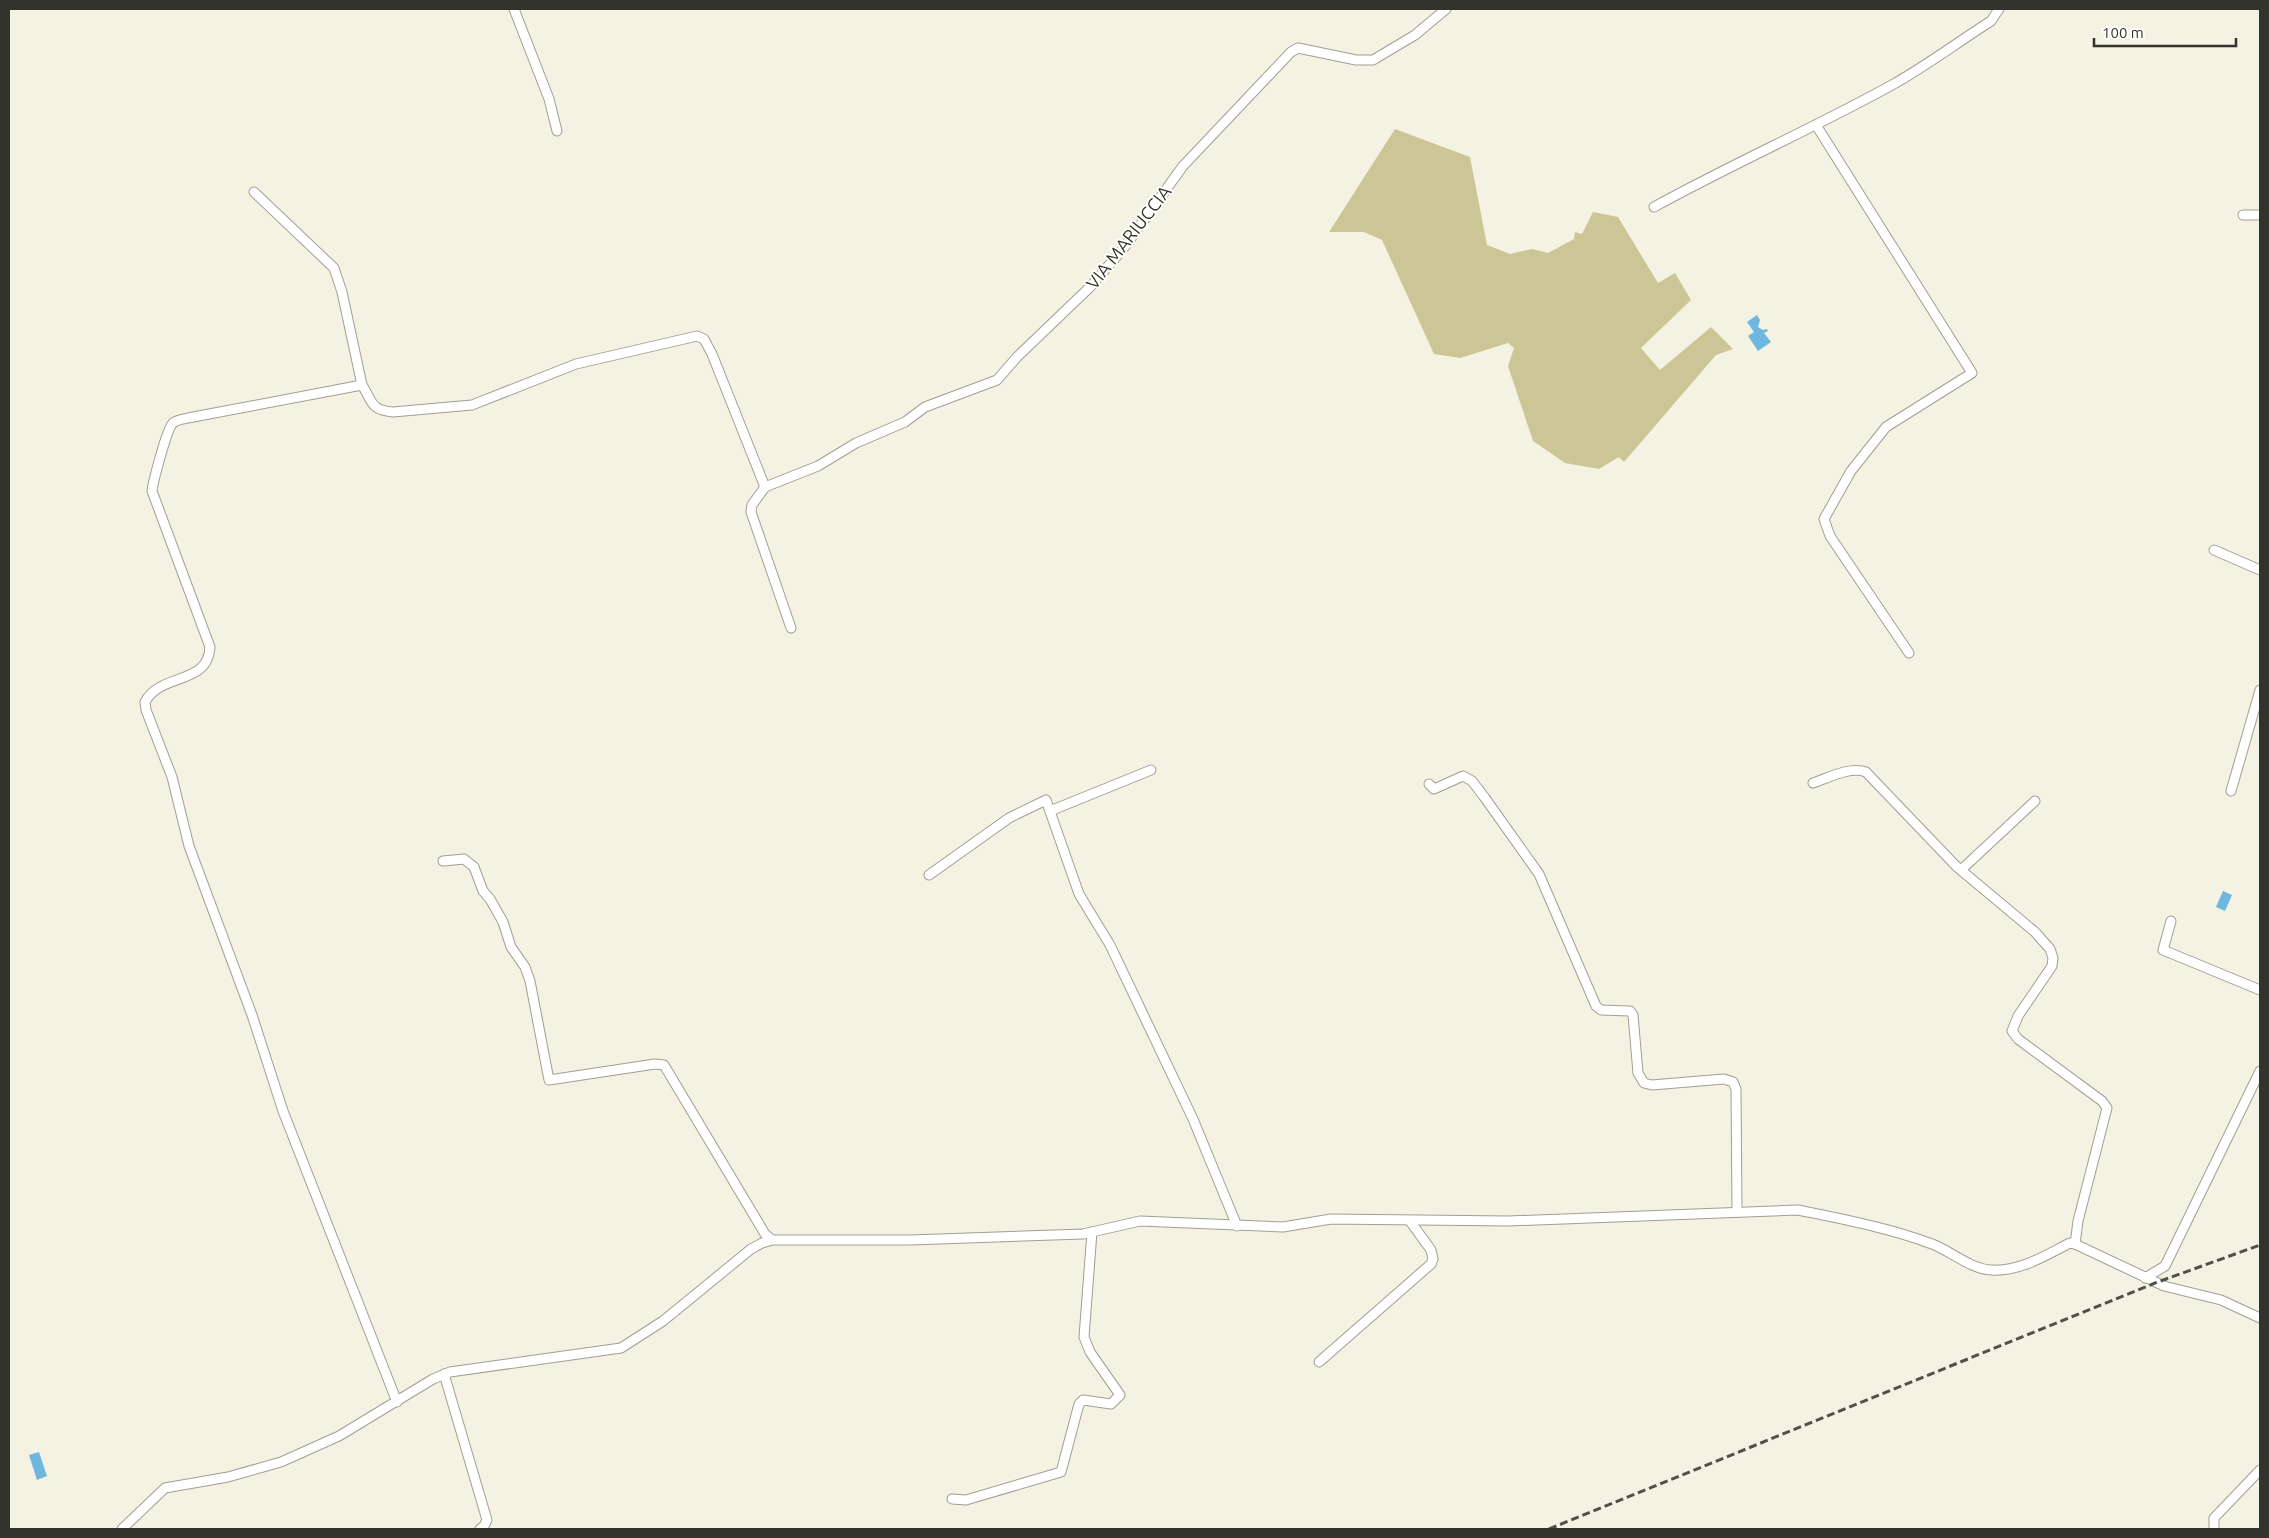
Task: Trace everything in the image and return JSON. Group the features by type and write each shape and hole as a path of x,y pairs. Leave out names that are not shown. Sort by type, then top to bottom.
{"street":[{"path":"514,9 549,99 557,131"},
{"name":"VIA MARIUCCIA","path":"765,487 818,466 856,443 905,422 925,407 997,380 1017,357 1090,287 1123,249 1183,166 1291,52 1298,48 1356,60 1373,60 1415,35 1446,9"},
{"path":"1654,207 1722,170 1816,125 1894,84 1991,21 1999,9"},
{"path":"1816,125 1972,373 1886,427 1851,470 1824,519 1830,536 1909,653"},
{"path":"254,192 334,268 342,292 362,385 369,400 381,411 393,412 472,405 576,364 697,336 704,339 765,487 752,504 751,512 791,628"},
{"path":"2243,215 2260,215"},
{"path":"362,385 188,418 174,422 168,430 161,460 153,480 152,491 210,647 210,656 205,665 198,671 156,688 145,702 146,710 172,777 189,846 252,1015 283,1111 397,1402"},
{"path":"2214,550 2260,570"},
{"path":"2231,791 2256,719 2260,690"},
{"path":"1050,811 1151,770"},
{"path":"1813,783 1847,772 1861,770 1866,772 1961,870 2035,932 2052,953 2052,966 2012,1028 2013,1034 2102,1101 2107,1108 2078,1221 2075,1244"},
{"path":"1429,784 1434,789 1463,776 1472,781 1485,798 1539,874 1596,1006 1601,1010 1630,1011 1633,1015 1638,1073 1644,1083 1652,1085 1724,1079 1733,1082 1736,1089 1737,1212"},
{"path":"929,875 1009,818 1046,800 1079,894 1110,945 1193,1119 1237,1226"},
{"path":"1961,870 2035,801"},
{"path":"443,861 458,858 472,864 484,891 503,922 515,955 525,967 530,980 549,1080 655,1064 664,1065 731,1179 765,1234 772,1240"},
{"path":"2171,921 2163,950 2260,990"},
{"path":"2145,1278 2165,1266 2260,1071"},
{"path":"122,1529 165,1488 228,1477 281,1462 339,1436 444,1374 460,1370 547,1360 621,1348 663,1321 751,1250 772,1240 910,1240 1083,1234 1140,1221 1283,1227 1331,1219 1518,1221 1798,1210 1830,1216 1933,1244 1983,1269 1994,1270 2034,1262 2070,1243 2075,1244 2171,1289 2222,1300 2260,1318"},
{"path":"1319,1362 1431,1264 1433,1259 1430,1250 1410,1220"},
{"path":"952,1499 966,1500 1061,1472 1079,1404 1083,1400 1111,1404 1120,1395 1090,1352 1084,1337 1092,1232"},
{"path":"444,1374 486,1520 484,1526 480,1529"},
{"path":"2214,1529 2214,1518 2260,1470"}],"shaded area":[{"path":"1395,129 1470,157 1487,245 1510,254 1532,249 1548,253 1574,239 1575,232 1582,234 1593,212 1618,217 1658,283 1675,273 1691,300 1641,348 1660,370 1711,327 1733,349 1716,355 1624,462 1619,457 1599,469 1565,463 1533,441 1508,366 1514,348 1508,343 1460,358 1434,354 1382,240 1364,232 1329,232"}],"water":[{"path":"1757,315 1760,320 1758,327 1763,330 1767,329 1768,331 1764,333 1771,342 1758,351 1748,336 1754,332 1747,322"},
{"path":"2223,891 2232,895 2225,911 2216,907"},
{"path":"39,1452 47,1476 37,1480 29,1455"}],"railway":[{"path":"1549,1529 2155,1283 2260,1245"}]}
